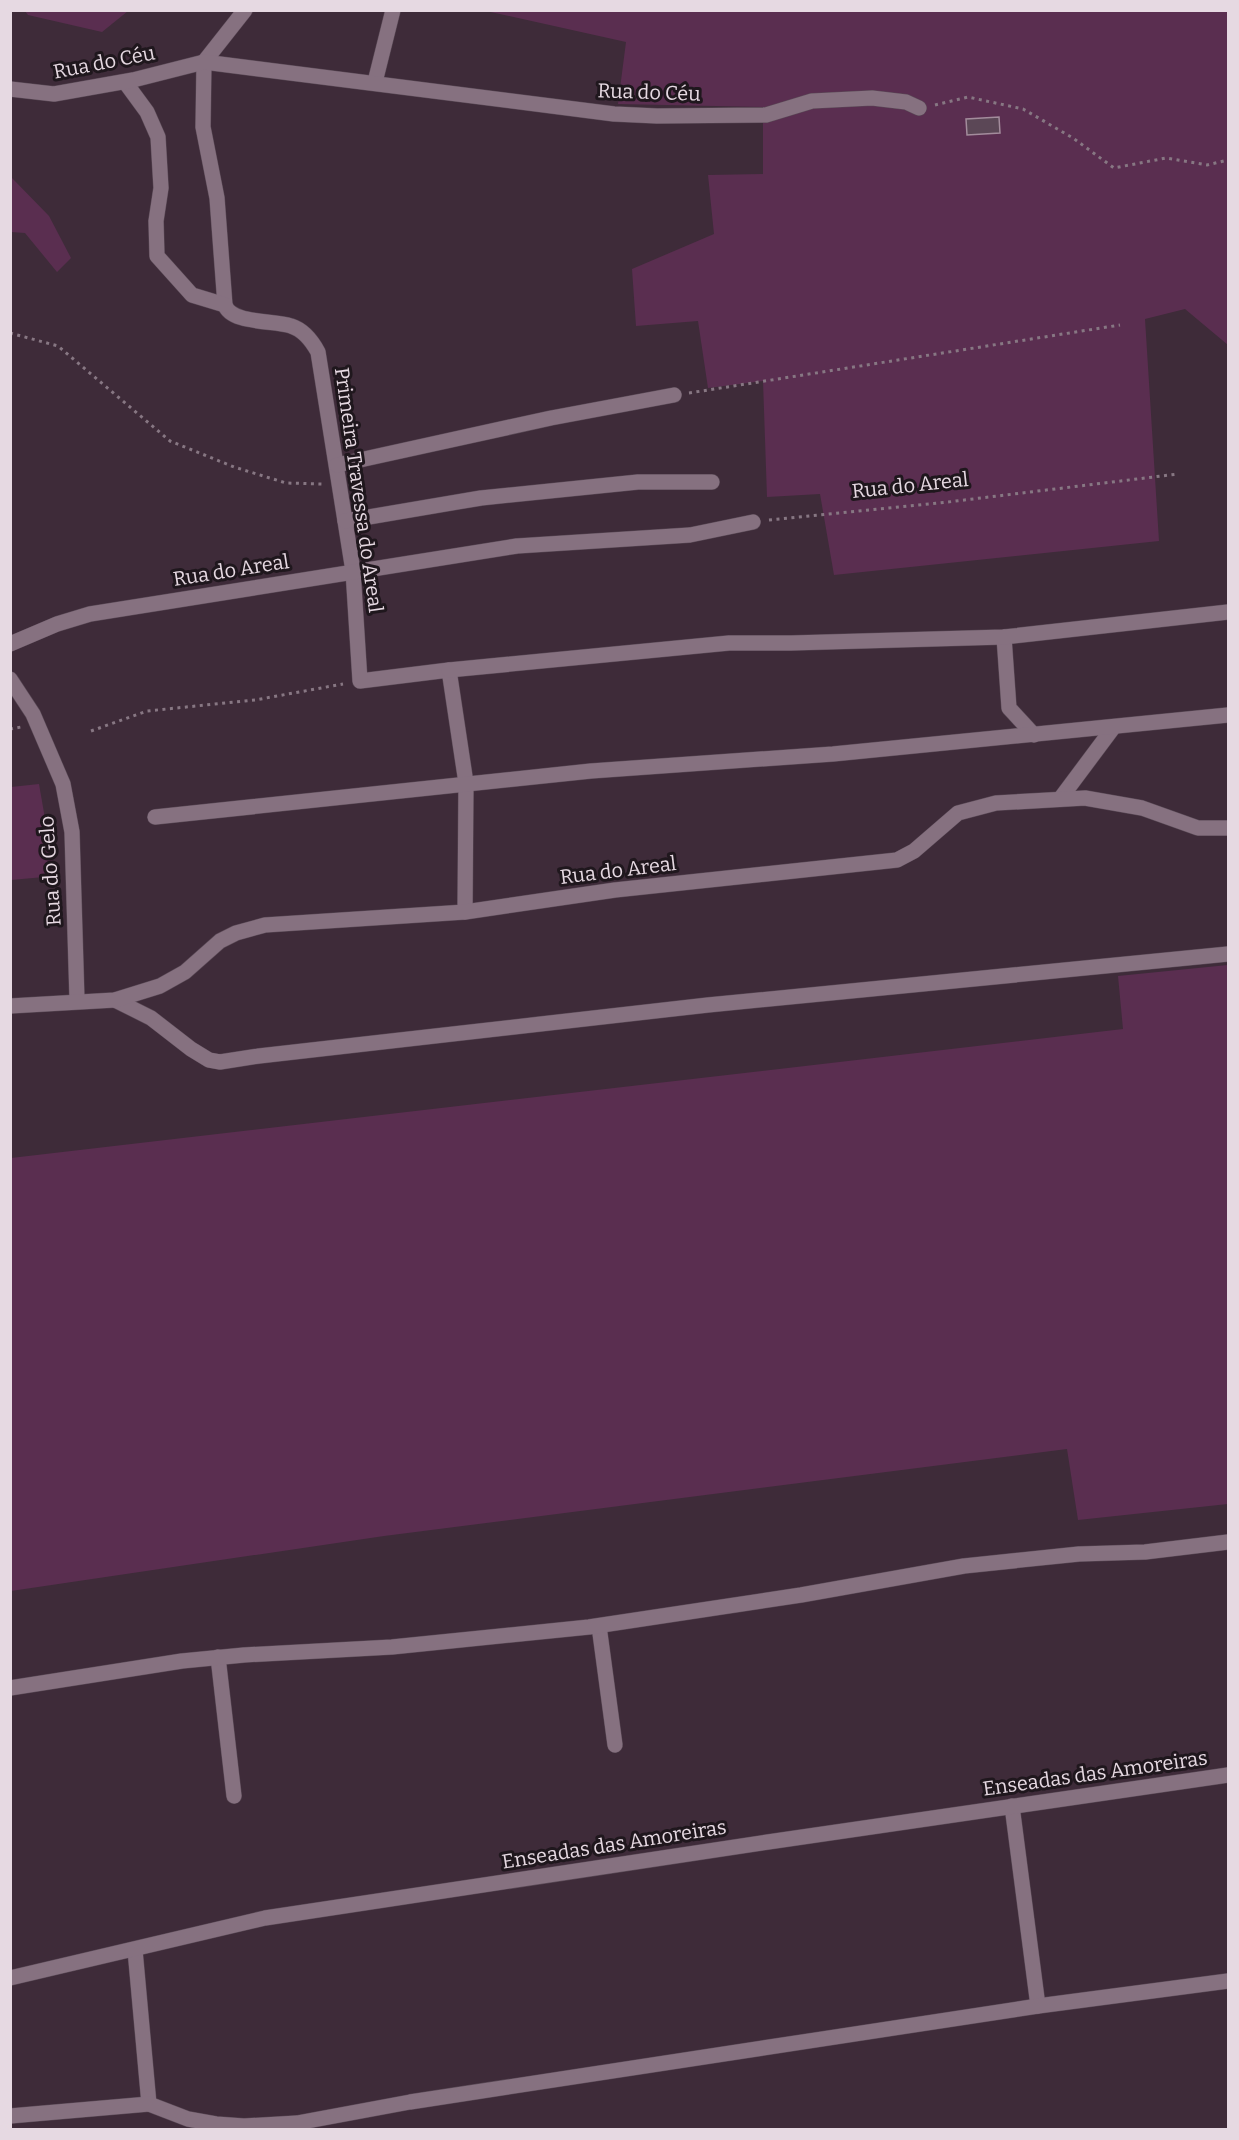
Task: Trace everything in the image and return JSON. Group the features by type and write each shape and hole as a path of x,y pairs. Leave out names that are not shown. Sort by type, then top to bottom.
{"street":[{"path":"125,82 147,112 158,137 161,188 156,221 157,256 192,295 225,305 217,198 203,126 204,62 245,10"},
{"path":"375,82 393,10"},
{"name":"Rua do Céu","path":"10,89 54,94 125,82 204,62 614,114 766,115 812,101 872,98 906,102 919,108"},
{"name":"Primeira Travessa do Areal","path":"225,305 230,313 239,317 291,326 304,333 318,352 353,571 360,681"},
{"path":"336,465 550,418 674,395"},
{"path":"345,521 481,498 638,482 712,482"},
{"name":"Rua do Areal","path":"10,644 57,624 90,614 517,546 690,535 753,522"},
{"path":"360,681 449,670 729,643 791,644 1004,637 1228,612"},
{"path":"1004,637 1010,708 1034,735"},
{"path":"449,670 466,783 465,912"},
{"name":"Rua do Gelo","path":"10,679 33,714 63,784 72,832 77,1000"},
{"path":"155,817 591,771 833,754 1228,715"},
{"path":"1060,799 1113,728"},
{"name":"Rua do Areal","path":"10,1006 77,1000 115,1000 160,986 196,964 220,941 245,930 265,926 465,912 615,890 897,860 914,851 958,813 996,803 1085,798 1142,808 1198,828 1228,828"},
{"path":"115,1000 151,1018 200,1056 220,1062 696,1006 1228,954"},
{"path":"10,1688 218,1657 392,1647 599,1626 801,1595 964,1566 1048,1556 1145,1552 1228,1542"},
{"path":"599,1626 615,1745"},
{"path":"218,1657 234,1796"},
{"name":"Enseadas das Amoreiras","path":"10,1978 265,1918 1228,1775"},
{"path":"1012,1806 1038,2006"},
{"path":"135,1950 149,2104"},
{"path":"10,2116 149,2104 188,2119 216,2124 244,2126 297,2123 410,2102 1038,2006 1228,1981"}],"path":[{"path":"919,108 968,97 1023,109 1073,138 1114,168 1166,158 1207,165 1228,160"},
{"path":"674,395 1120,325"},
{"path":"10,333 58,346 170,441 234,467 286,483 339,484"},
{"name":"Rua do Areal","path":"753,522 948,502 1178,474"},
{"path":"90,731 147,711 255,700 360,681"}],"shaded area":[{"path":"25,11 128,11 102,32 28,15"},
{"path":"486,11 1228,11 1228,345 1185,309 1145,319 1159,541 834,575 820,494 767,497 763,381 708,388 698,321 636,326 632,269 714,234 708,175 763,174 763,107 618,104 626,42"},
{"path":"11,177 49,216 71,258 57,272 25,233 11,232"},
{"path":"39,784 55,876 11,880 11,787"},
{"path":"1228,965 1228,1504 1078,1520 1067,1449 384,1536 11,1591 11,1158 1123,1029 1118,976"}],"building":[{"path":"999,117 1000,133 967,135 966,119"}]}
